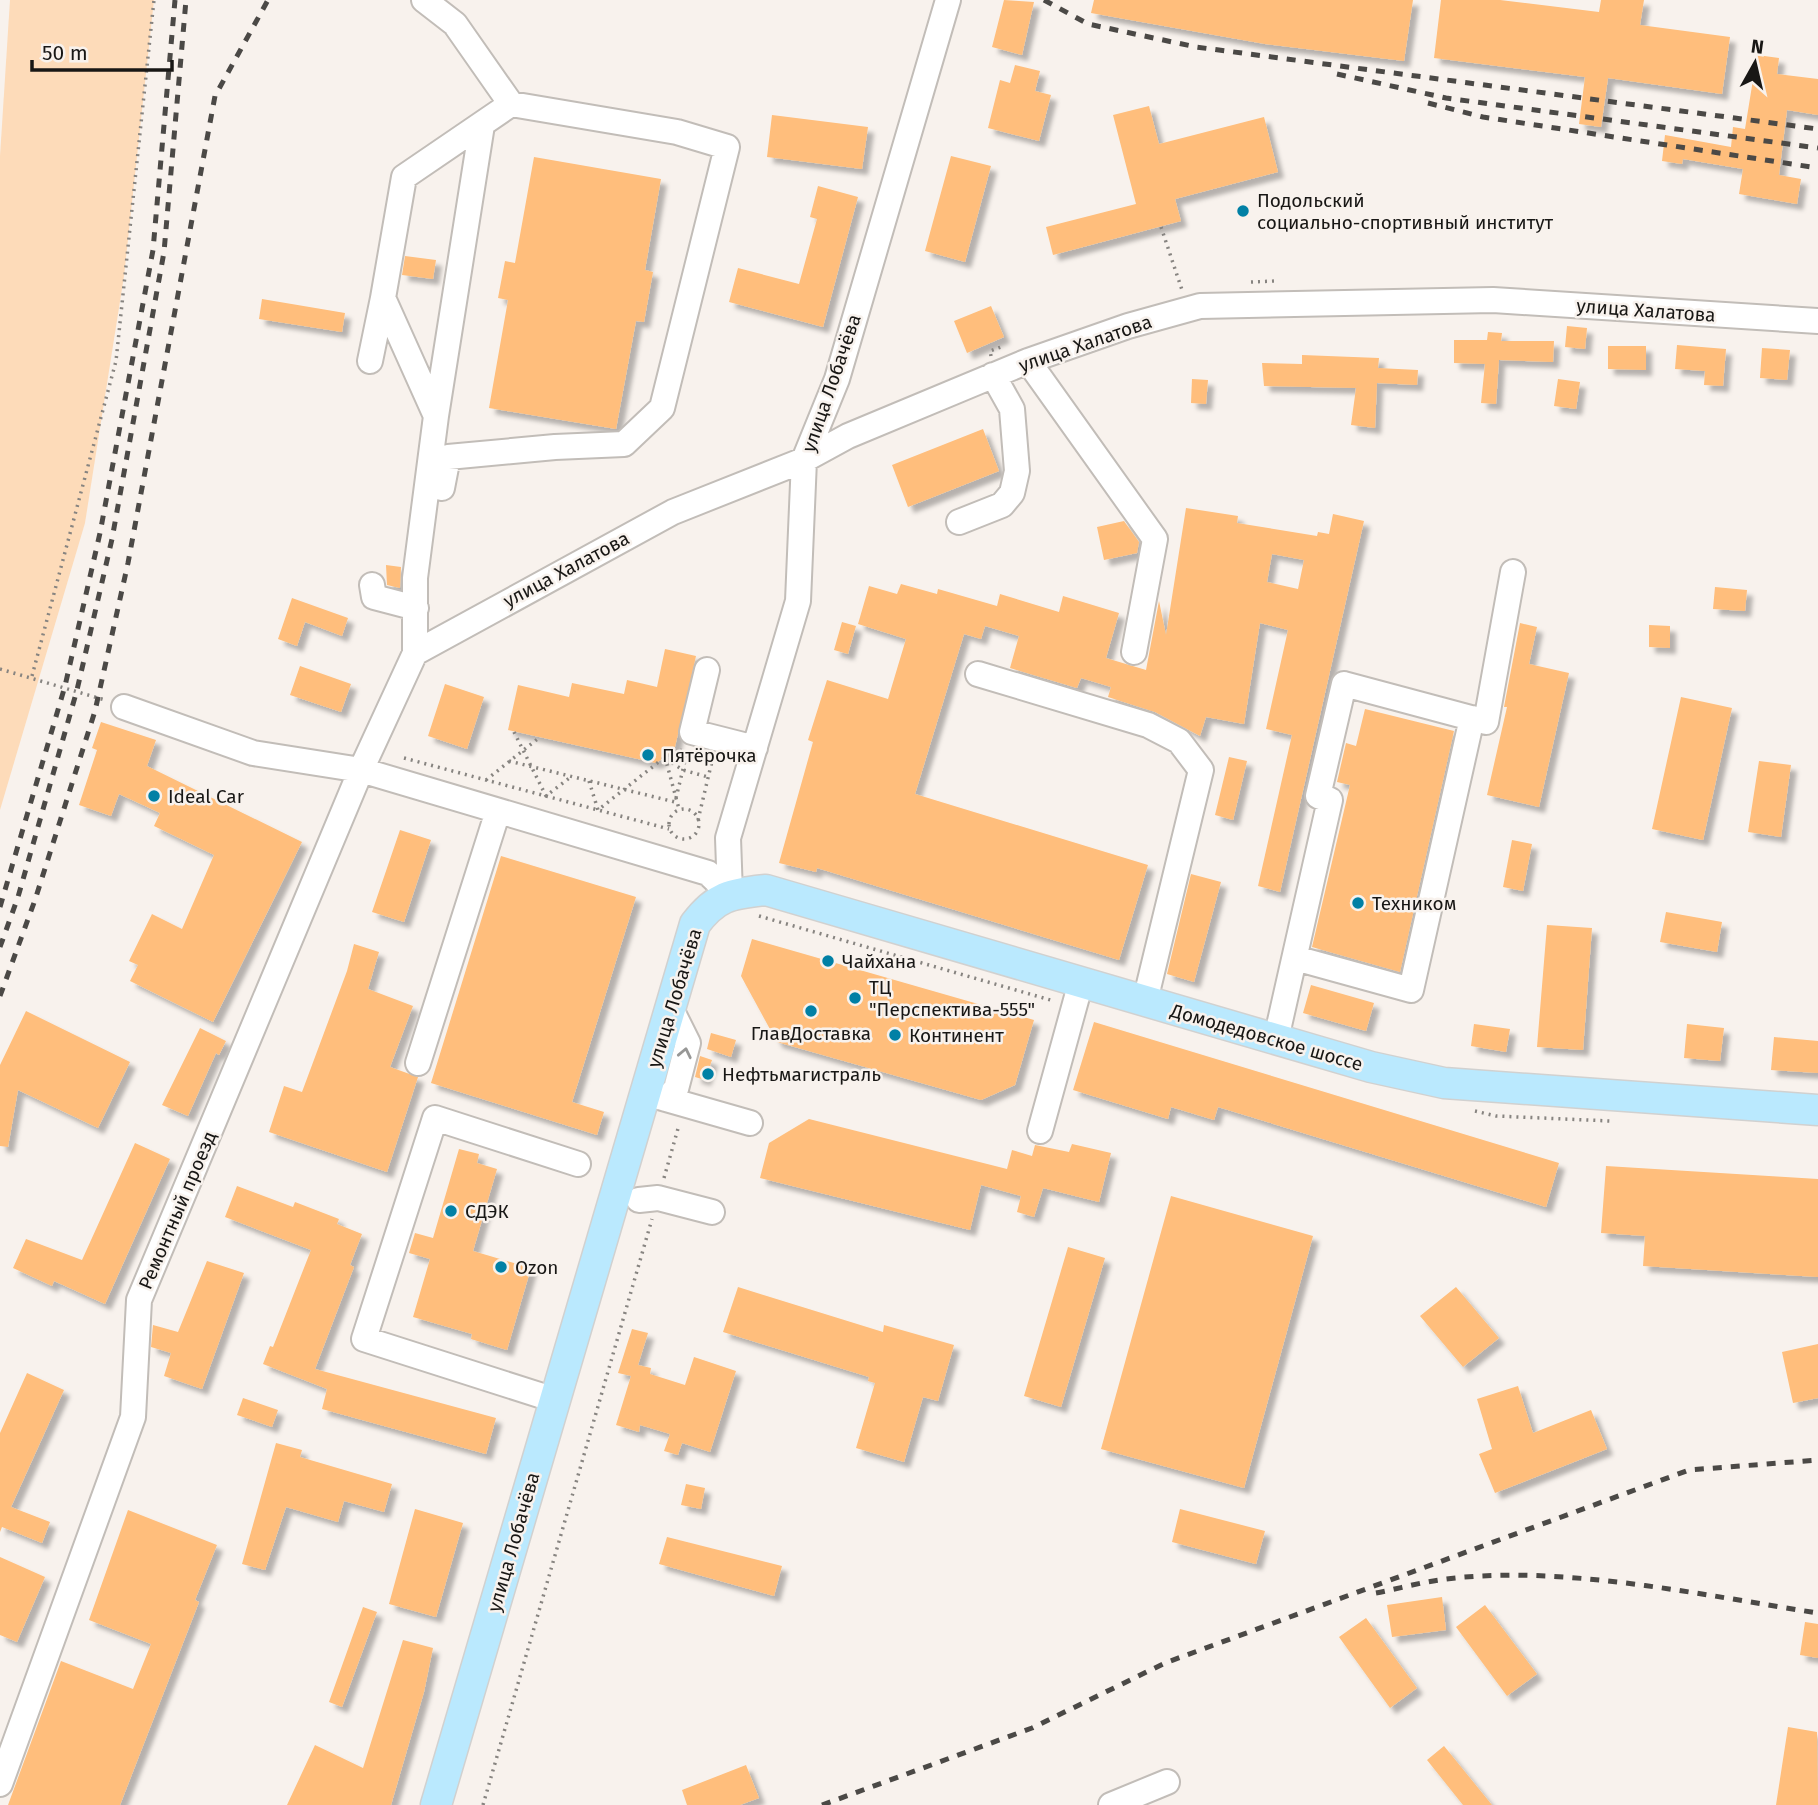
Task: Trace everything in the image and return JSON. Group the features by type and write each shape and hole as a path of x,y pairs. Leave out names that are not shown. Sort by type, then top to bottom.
{"main road":[{"name":"Домодедовское шоссе","path":"741,904 765,890 1077,995 1145,1001 1371,1067 1444,1083 1818,1110"},
{"name":"улица Лобачёва","path":"436,1805 555,1400 665,1099 670,1007 695,924 709,905 741,904"}],"street":[{"path":"424,0 455,23 511,104"},
{"name":"улица Лобачёва","path":"741,904 727,838 798,601 804,460 837,379 948,0"},
{"path":"370,361 404,177 511,104 677,132 727,147 662,408 624,444 448,457 425,580 416,608"},
{"path":"415,653 415,578 436,416 482,125"},
{"path":"383,299 436,416"},
{"name":"улица Халатова","path":"415,653 673,512 804,460 848,436 1028,361 1128,326 1199,306 1493,300 1818,321"},
{"path":"1028,361 1155,539 1135,652"},
{"path":"959,522 1002,505 1012,493 1017,471 1012,409 993,375"},
{"path":"1276,1039 1331,800 1318,796 1345,684 1486,722 1513,572"},
{"path":"372,585 374,597 416,608"},
{"name":"Ремонтный проезд","path":"0,1784 133,1417 139,1300 361,770 415,653"},
{"path":"707,670 692,732 755,748"},
{"path":"978,674 1148,726 1179,741 1201,770 1145,1001"},
{"path":"124,707 249,760 361,770 708,873 741,904"},
{"path":"1294,958 1411,990 1472,718"},
{"path":"418,1063 498,811"},
{"path":"1041,1131 1077,995"},
{"path":"665,1099 750,1123"},
{"path":"555,1400 363,1339 435,1118 578,1164"},
{"path":"648,1199 712,1212"},
{"path":"1111,1805 1167,1782"}],"path":[{"path":"32,676 116,360 154,0"},
{"path":"1161,227 1182,290"},
{"path":"0,668 124,707"},
{"path":"514,732 546,796"},
{"path":"486,780 540,737"},
{"path":"598,810 665,757 689,747 675,802"},
{"path":"404,758 669,830 676,837 691,838 698,830 714,754"},
{"path":"665,757 683,770 708,777"},
{"path":"665,757 675,802 680,810"},
{"path":"509,761 675,802"},
{"path":"546,796 572,776"},
{"path":"589,781 598,810"},
{"path":"669,830 669,819 680,810 689,810 698,820"},
{"path":"741,904 1077,995"},
{"path":"483,1805 648,1199 665,1099"},
{"path":"1471,1110 1496,1116 1617,1121"}],"shaded area":[{"path":"10,0 154,0 124,276 85,523 0,810 0,156"}],"building":[{"path":"1004,0 1034,2 1022,55 992,47"},
{"path":"1094,0 1413,0 1404,61 1265,44 1091,13"},
{"path":"1441,0 1500,0 1599,12 1601,0 1644,0 1640,25 1730,37 1722,94 1608,78 1601,127 1579,124 1585,77 1434,58"},
{"path":"1757,55 1779,58 1777,74 1818,79 1818,115 1787,110 1779,175 1801,179 1797,204 1739,194 1743,169 1683,159 1682,164 1662,161 1665,135 1731,147 1733,127 1745,129"},
{"path":"1015,65 1040,71 1035,91 1051,95 1039,141 988,128 1000,80 1010,83"},
{"path":"1149,106 1159,144 1264,117 1278,172 1175,199 1181,221 1053,255 1046,227 1136,204 1113,115"},
{"path":"772,115 868,127 862,169 767,157"},
{"path":"951,156 991,166 965,262 925,251"},
{"path":"534,157 661,179 645,270 653,272 644,322 636,321 616,429 489,408 508,300 498,298 505,261 515,263"},
{"path":"818,186 858,197 823,327 729,302 738,268 799,284 817,219 810,217"},
{"path":"405,256 436,260 433,279 402,275"},
{"path":"262,299 345,313 342,332 259,319"},
{"path":"991,306 1004,337 967,353 954,321"},
{"path":"1567,326 1587,328 1585,349 1565,347"},
{"path":"1488,332 1502,333 1501,341 1554,341 1553,362 1499,360 1496,404 1481,403 1485,364 1454,363 1454,340 1487,340"},
{"path":"1677,345 1726,349 1723,386 1704,385 1705,371 1675,369"},
{"path":"1608,346 1646,346 1646,370 1608,369"},
{"path":"1762,348 1790,350 1787,380 1760,378"},
{"path":"1302,355 1379,358 1378,368 1418,370 1417,385 1377,383 1375,428 1351,425 1356,388 1264,386 1262,363 1302,364"},
{"path":"1192,379 1208,380 1206,404 1191,403"},
{"path":"1558,379 1580,382 1576,409 1554,406"},
{"path":"983,429 999,471 908,507 892,465"},
{"path":"1186,508 1238,516 1237,523 1317,536 1318,532 1329,534 1333,514 1364,521 1280,892 1258,886 1292,735 1266,729 1288,630 1260,623 1244,724 1206,717 1200,736 1155,712 1108,697 1111,687 1081,678 1077,688 1010,668 1019,636 985,626 981,639 964,634 915,794 1148,865 1119,960 817,868 816,872 779,863 813,742 808,740 827,680 888,699 906,639 858,624 869,586 897,594 901,584 937,594 938,589 997,606 1000,594 1059,612 1063,596 1119,613 1106,658 1146,670 1159,601 1166,635","holes":["1272,554 1304,560 1298,589 1267,582"]},
{"path":"1124,521 1139,542 1137,553 1104,560 1097,527"},
{"path":"386,565 401,567 400,588 387,585"},
{"path":"1715,587 1747,590 1745,611 1713,609"},
{"path":"292,598 348,618 342,636 305,622 297,646 278,639"},
{"path":"842,622 856,626 848,654 834,650"},
{"path":"1520,623 1537,627 1529,664 1569,673 1539,807 1487,795 1507,707 1504,707"},
{"path":"1649,625 1670,626 1670,648 1649,647"},
{"path":"665,649 696,656 674,751 656,763 508,730 518,685 569,697 572,683 624,694 627,680 657,687"},
{"path":"300,666 351,684 341,712 290,695"},
{"path":"445,684 484,697 467,749 428,736"},
{"path":"1681,697 1732,708 1703,840 1652,829"},
{"path":"1365,709 1454,731 1400,972 1312,947 1350,785 1337,782 1346,743 1356,746"},
{"path":"101,722 156,740 147,766 302,842 213,1022 130,981 138,965 129,961 152,914 182,929 214,855 154,826 160,813 119,794 111,816 79,805 97,750 92,748"},
{"path":"1229,757 1247,761 1233,820 1215,815"},
{"path":"1759,761 1791,765 1781,837 1748,832"},
{"path":"400,830 431,840 404,922 372,912"},
{"path":"1512,840 1532,844 1523,891 1503,887"},
{"path":"501,856 636,897 572,1102 604,1112 597,1135 431,1083"},
{"path":"1191,874 1221,882 1194,982 1167,974"},
{"path":"1666,912 1722,922 1717,952 1660,942"},
{"path":"1547,925 1592,928 1583,1050 1537,1047"},
{"name":"ТЦ \"Перспектива-555\"","path":"752,939 1034,1020 1015,1085 981,1100 777,1042 741,976"},
{"path":"354,944 379,952 368,989 413,1006 390,1067 418,1077 387,1172 269,1132 284,1086 302,1092 347,971"},
{"path":"1311,985 1374,1003 1366,1031 1303,1013"},
{"path":"26,1011 130,1062 98,1128 18,1090 8,1147 0,1146 0,1065"},
{"path":"1094,1022 1559,1163 1546,1207 1218,1107 1214,1120 1171,1107 1168,1119 1073,1090"},
{"path":"1474,1024 1510,1029 1506,1052 1471,1046"},
{"path":"1687,1024 1724,1028 1720,1061 1684,1058"},
{"path":"200,1028 226,1041 219,1055 216,1053 188,1116 162,1105"},
{"path":"711,1033 736,1040 731,1057 707,1049"},
{"path":"1774,1037 1818,1041 1818,1073 1771,1070"},
{"path":"700,1056 712,1060 705,1080 695,1077"},
{"path":"809,1119 1007,1169 1012,1150 1032,1156 1035,1145 1069,1152 1072,1144 1111,1153 1099,1202 1043,1188 1034,1217 1017,1212 1021,1196 981,1185 970,1230 760,1178 769,1143"},
{"path":"135,1143 170,1159 105,1304 54,1281 52,1286 13,1268 26,1239 82,1260"},
{"path":"459,1149 479,1154 477,1163 497,1169 473,1251 531,1268 507,1350 471,1339 472,1334 413,1317 430,1259 409,1253 415,1233 433,1238"},
{"path":"1606,1166 1818,1179 1818,1277 1643,1266 1645,1236 1601,1233"},
{"path":"237,1186 293,1207 295,1202 339,1219 337,1224 362,1234 350,1265 354,1267 315,1369 496,1418 486,1454 322,1409 327,1389 263,1364 270,1346 273,1347 311,1250 225,1217"},
{"path":"1171,1196 1313,1236 1244,1488 1101,1449"},
{"path":"1068,1247 1105,1258 1061,1407 1024,1396"},
{"path":"207,1261 244,1273 202,1389 164,1376 171,1353 151,1347 153,1325 178,1332"},
{"path":"738,1287 883,1332 884,1325 954,1345 938,1401 923,1397 904,1462 856,1448 875,1383 868,1381 869,1377 723,1332"},
{"path":"1456,1287 1499,1338 1463,1367 1420,1316"},
{"path":"632,1329 648,1333 638,1365 651,1368 650,1374 685,1385 694,1357 736,1371 710,1452 682,1443 678,1455 664,1451 670,1434 640,1425 639,1432 616,1425 631,1376 618,1373"},
{"path":"1818,1344 1818,1398 1793,1403 1782,1352"},
{"path":"27,1373 64,1390 11,1507 50,1522 42,1543 2,1527 0,1532 0,1433"},
{"path":"1518,1386 1533,1433 1591,1410 1607,1449 1495,1493 1479,1454 1492,1449 1477,1399"},
{"path":"243,1398 278,1410 272,1427 237,1415"},
{"path":"276,1443 302,1450 300,1457 392,1484 384,1512 344,1501 338,1522 286,1507 265,1570 242,1564"},
{"path":"686,1484 705,1488 701,1509 681,1505"},
{"path":"415,1509 463,1523 436,1617 389,1604"},
{"path":"1180,1509 1265,1531 1256,1564 1172,1542"},
{"path":"128,1510 217,1545 195,1600 199,1602 120,1805 8,1805 61,1661 133,1689 151,1644 89,1620"},
{"path":"667,1537 782,1566 774,1596 659,1564"},
{"path":"0,1557 45,1577 17,1642 0,1635"},
{"path":"1442,1597 1446,1630 1392,1637 1387,1605"},
{"path":"1485,1605 1537,1674 1507,1696 1456,1627"},
{"path":"363,1607 377,1612 342,1707 329,1702"},
{"path":"1366,1618 1417,1688 1390,1708 1339,1637"},
{"path":"1805,1622 1818,1624 1818,1658 1800,1655"},
{"path":"403,1640 433,1648 424,1692 391,1805 287,1805 315,1745 363,1768"},
{"path":"1788,1727 1817,1732 1818,1805 1776,1805"},
{"path":"1444,1746 1492,1805 1463,1805 1427,1760"},
{"path":"746,1765 759,1798 740,1805 687,1805 682,1790"}],"railway":[{"path":"0,907 65,686 100,533 153,250 175,0"},
{"path":"0,947 18,897 77,690 112,539 164,252 186,0"},
{"path":"0,996 35,900 95,711 128,563 215,96 268,0"},
{"path":"1044,0 1088,24 1196,47 1818,129"},
{"path":"1337,74 1446,98 1818,148"},
{"path":"1428,103 1483,117 1818,168"},
{"path":"822,1805 1032,1728 1165,1663 1689,1470 1818,1460"},
{"path":"1376,1593 1439,1580 1531,1575 1628,1583 1818,1613"}],"place":[{"name":"Подольский социально-спортивный институт","path":"1243,211"},
{"name":"Пятёрочка","path":"648,755"},
{"name":"Ideal Car","path":"154,796"},
{"name":"Техником","path":"1358,903"},
{"name":"Чайхана","path":"828,961"},
{"name":"ТЦ \"Перспектива-555\"","path":"855,998"},
{"name":"ГлавДоставка","path":"811,1011"},
{"name":"Континент","path":"895,1035"},
{"name":"Нефтьмагистраль","path":"708,1074"},
{"name":"СДЭК","path":"451,1211"},
{"name":"Ozon","path":"501,1267"}]}
